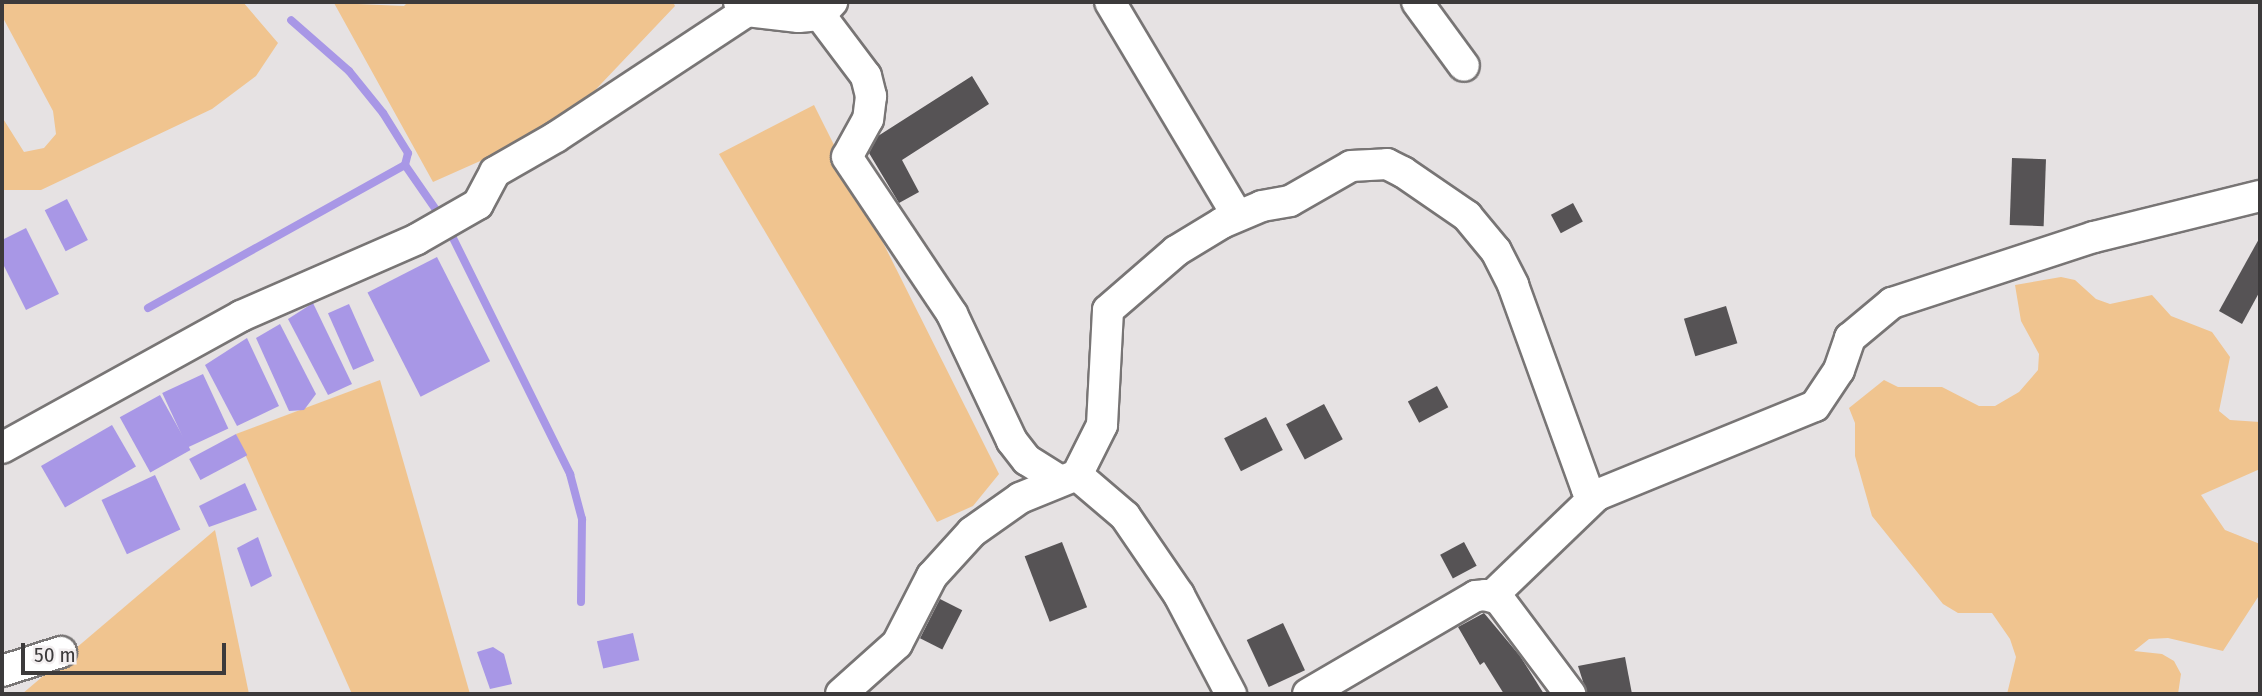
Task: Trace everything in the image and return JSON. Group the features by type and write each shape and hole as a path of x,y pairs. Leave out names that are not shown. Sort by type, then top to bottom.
{"street":[{"path":"1110,2 1237,215"},
{"path":"1417,2 1464,66"},
{"path":"2,448 241,316 417,239 478,205 495,172 556,137 743,6 826,8 866,76 871,96 868,119 847,157 952,314 1012,441 1027,460 1068,477 1125,516 1179,595 1231,694"},
{"path":"841,694 897,644 932,576 972,532 1020,498 1068,477 1102,425 1108,310 1176,251 1237,215 1290,201 1351,166 1379,164 1403,172 1467,216 1496,251 1527,321 1587,489 1597,495"},
{"path":"1492,596 1597,495 1815,406 1839,370 1850,338 1892,303 2094,237 2260,196"},
{"path":"1308,694 1476,596 1499,599 1570,694"},
{"path":"2,671 61,652"}],"shaded area":[{"path":"2,2 243,2 278,43 256,76 212,109 41,190 4,190 2,117 24,152 44,148 56,134 53,111 2,16"},
{"path":"408,2 673,2 675,6 563,124 433,182 334,3 404,6"},
{"path":"814,105 999,474 973,506 937,522 719,154"},
{"path":"67,199 88,240 66,251 45,210"},
{"path":"26,228 59,294 26,310 2,262 2,240"},
{"path":"437,257 490,361 421,397 368,292"},
{"path":"2061,277 2075,280 2096,299 2110,304 2152,295 2171,316 2212,332 2230,357 2219,411 2230,420 2260,422 2260,469 2201,495 2225,530 2260,544 2260,594 2223,651 2168,638 2149,639 2134,651 2162,654 2174,661 2181,674 2178,694 2007,694 2016,657 2010,639 1992,613 1958,613 1943,604 1872,516 1855,456 1855,423 1849,408 1884,380 1898,387 1942,387 1979,406 1995,406 2019,392 2038,370 2039,354 2021,321 2015,285"},
{"path":"313,303 352,384 328,395 288,319"},
{"path":"349,304 374,361 353,370 328,313"},
{"path":"280,324 316,394 304,410 289,411 256,338"},
{"path":"247,338 279,406 237,426 205,365"},
{"path":"203,374 228,428 188,447 162,393"},
{"path":"380,380 470,694 352,694 236,434"},
{"path":"160,395 191,450 150,472 120,417"},
{"path":"112,425 136,467 65,508 41,466"},
{"path":"236,434 247,455 200,480 189,459"},
{"path":"155,475 180,529 127,554 102,500"},
{"path":"245,483 257,510 209,527 199,506"},
{"path":"215,530 249,694 22,694"},
{"path":"258,537 272,576 251,587 237,548"},
{"path":"633,633 639,660 603,669 597,641"},
{"path":"493,647 504,654 512,684 490,689 477,652"}],"building":[{"path":"972,76 989,104 902,160 919,192 899,203 869,153 878,136"},
{"path":"2012,158 2046,159 2044,226 2010,225"},
{"path":"1573,203 1583,222 1561,233 1551,215"},
{"path":"2260,237 2260,291 2242,324 2219,311"},
{"path":"1726,306 1737,343 1695,356 1684,319"},
{"path":"1437,386 1448,407 1419,423 1408,401"},
{"path":"1324,404 1343,439 1305,460 1286,424"},
{"path":"1266,417 1283,450 1241,471 1224,438"},
{"path":"1062,542 1087,607 1050,622 1025,556"},
{"path":"1464,542 1477,566 1453,579 1440,555"},
{"path":"940,599 962,610 942,650 920,638"},
{"path":"1484,613 1520,656 1544,694 1504,694 1484,662 1480,665 1458,627"},
{"path":"1283,623 1305,670 1269,687 1247,640"},
{"path":"1625,657 1632,694 1587,694 1578,666"}],"waterway":[{"path":"148,308 405,165 408,153 383,113 349,71 291,20"},
{"path":"405,165 441,217"},
{"path":"448,228 570,474 582,519 581,602"}]}
